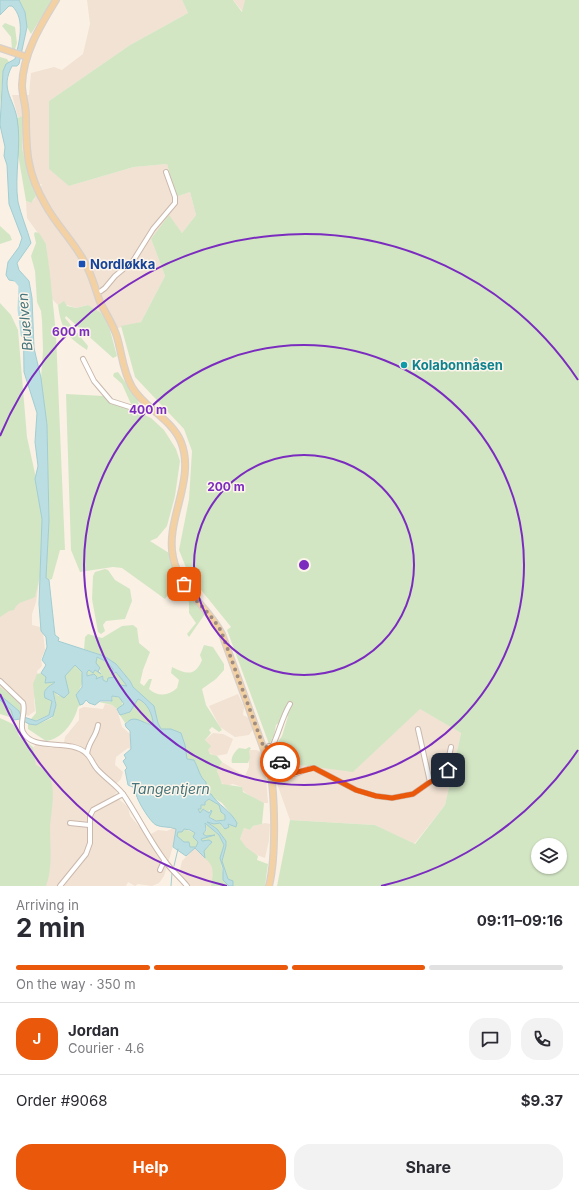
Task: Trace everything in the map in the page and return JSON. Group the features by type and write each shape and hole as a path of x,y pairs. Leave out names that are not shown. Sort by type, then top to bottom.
{"main road":[{"path":"56,0 36,34 27,57 22,89 26,111 26,148 30,170 45,205 88,261 99,299 114,329 128,379 137,394 176,432 182,444 184,455 184,475 172,540 173,561 192,596 212,618 222,634 270,768 272,790 273,857 269,886"},
{"path":"0,48 27,57"}],"street":[{"path":"101,291 112,278 133,261 156,225 175,203 175,197 166,172"},
{"path":"83,359 94,381 111,401 139,410 145,411 151,409"},
{"path":"0,681 23,702 25,714 23,720 24,733 32,740 52,745 76,746 87,754 97,769 113,782 137,814 164,861 187,886"},
{"path":"272,747 280,732 284,714 290,704"},
{"path":"87,754 90,742 96,736 98,725"},
{"path":"418,729 430,782"},
{"path":"264,748 272,747"},
{"path":"272,747 282,767 288,773 294,774 314,768 347,786 376,796 392,798 413,794 430,782 447,773 451,747"},
{"path":"60,886 86,854 90,843 89,825 90,816 93,810 122,794"},
{"path":"70,823 89,825"},
{"path":"160,870 164,861"}],"shaded area":[{"name":"Nordløkka","path":"87,0 182,0 188,13 130,45 49,101 69,186 134,167 167,164 176,197 190,192 196,215 182,233 169,216 151,239 165,276 141,322 110,330 100,312 88,305 76,308 61,303 58,305 52,299 46,244 27,218 26,201 30,203 34,200 42,184 32,186 22,148 23,117 18,117 12,95 29,95 31,73 54,67 62,70 83,54 90,24"},
{"path":"233,0 245,0 243,12"},
{"path":"0,576 39,581 36,602 32,614 32,625 40,627 43,632 45,650 41,659 42,666 37,671 39,684 34,699 35,711 28,716 0,698"},
{"path":"238,694 244,707 243,715 249,718 253,729 249,735 235,737 220,727 209,706"},
{"path":"105,704 112,705 117,709 122,727 130,734 131,749 128,748 116,757 115,765 123,772 121,779 113,787 117,792 114,795 128,807 130,816 145,833 151,834 158,830 167,831 173,828 176,829 174,843 164,876 159,883 152,886 138,884 135,886 128,882 126,886 37,886 30,750 37,744 51,748 63,747 65,737 79,720 79,709 84,707 103,709"},
{"path":"419,708 461,733 445,805 414,844 375,825 290,820 269,761 354,771"},
{"path":"213,733 223,734 233,739 227,754 215,756 208,752 205,740"},
{"path":"249,750 257,750 262,753 268,803 262,803 247,794 242,790 242,787 233,784 225,786 220,781 217,771 222,762 245,776 249,767"},
{"path":"265,823 270,824 269,840 265,858 254,854 242,844 240,839 244,828 250,830 253,826"},
{"path":"195,848 211,863 213,872 211,886 190,886 179,874 182,861"}],"green space":[{"path":"19,0 52,0 31,34 27,27 25,12"},
{"path":"182,0 233,0 242,12 245,0 579,0 579,886 277,886 290,820 375,825 415,844 445,805 461,733 420,709 353,772 285,763 278,748 278,742 282,736 288,716 276,725 274,736 269,744 227,630 231,627 189,575 179,550 189,499 192,451 184,429 135,377 121,326 141,322 165,276 151,239 169,215 182,233 196,215 190,192 176,197 167,164 134,167 69,186 49,169 49,101 130,45 188,13"},
{"path":"5,23 15,27 17,43 15,49 12,49 11,37 2,26"},
{"path":"0,57 7,59 9,62 3,71 0,109"},
{"path":"23,116 22,148 28,173 36,196 31,203 26,201 18,154 17,118"},
{"path":"0,226 10,235 12,240 0,244"},
{"path":"35,232 39,233 46,244 56,334 65,550 60,550 52,579 49,580 46,578 49,521 47,425 41,378 43,350 42,321 41,311 37,302 35,271 31,256 36,243"},
{"path":"64,301 67,306 76,308 88,305 100,312 110,330 117,356 113,358 66,316 65,318 88,346 87,350 74,341 66,332 59,313 58,305"},
{"path":"0,303 11,315 18,330 27,437 41,501 42,519 40,576 35,597 18,604 14,610 9,611 0,617"},
{"path":"118,372 137,399 139,404 137,406 131,404 122,384 113,376 114,373"},
{"path":"66,394 104,396 151,418 164,430 176,449 180,461 175,496 167,526 157,538 150,541 169,553 174,570 182,586 205,614 189,637 187,634 196,623 189,613 189,602 180,587 173,588 165,599 122,568 113,567 80,572 71,550"},
{"path":"105,569 108,570 115,580 130,589 132,601 125,619 106,621 103,625 105,631 101,634 98,632 92,599 93,576 95,572"},
{"path":"133,625 137,628 139,643 150,652 140,683 144,686 149,679 152,679 149,689 152,692 167,694 174,691 177,688 179,680 171,673 172,667 186,672 193,672 202,660 200,655 204,645 213,647 224,664 224,670 216,679 202,689 206,705 222,730 219,732 212,727 209,730 211,733 205,740 211,746 208,750 210,754 217,756 222,762 217,771 222,784 242,787 243,792 264,803 262,824 253,826 250,830 244,828 240,839 246,847 258,856 257,860 268,864 265,886 233,886 233,883 228,879 222,861 225,849 224,840 217,829 207,822 220,823 223,828 236,821 222,803 207,794 206,782 194,760 187,759 182,737 175,731 161,729 154,706 133,687 116,664 104,656 84,649 85,637 88,634 102,638 122,626"},
{"path":"97,657 111,665 114,675 116,672 127,684 126,687 120,685 117,679 109,678 108,682 103,680 104,676 96,679 93,674 87,676 87,672 89,670 93,673 95,670 101,674 96,663"},
{"path":"74,666 77,666 82,673 82,684 76,695 81,705 78,707 74,718 67,728 57,737 46,741 28,729 28,722 36,725 52,718 56,702 53,691 55,691 57,695 63,697 67,692 65,676"},
{"path":"41,673 46,677 45,683 55,682 46,689 50,700 52,701 49,715 34,721 31,719 36,713 33,684 37,674"},
{"path":"0,687 16,699 20,706 21,716 19,711 0,695"},
{"path":"112,696 121,698 123,706 117,709 112,705 99,702 110,702 113,699"},
{"path":"138,698 144,702 149,709 153,724 130,720 125,723 120,715 130,712"},
{"path":"0,700 11,710 13,718 0,714"},
{"path":"0,718 13,724 19,736 33,747 36,765 47,773 52,783 53,802 50,827 50,872 46,886 0,886"},
{"path":"249,747 251,748 249,751 250,758 248,763 232,763 232,757 237,749 246,749"},
{"path":"209,799 219,805 221,812 225,815 225,820 216,821 209,816 212,811 209,810 209,812 207,812 203,809 202,813 200,813 198,809"},
{"path":"205,823 219,835 224,845 221,861 224,876 229,886 211,886 213,874 212,867 204,858 204,851 210,845 209,840 202,841 201,839 215,835 206,836 203,834 207,830"},
{"path":"184,829 195,833 194,835 198,842 196,847 190,847 189,843 184,842 177,836 178,832 182,832"}],"water":[{"name":"Tangentjern","path":"0,0 19,0 25,12 27,27 19,64 17,66 12,66 7,81 7,87 17,118 18,128 18,202 31,243 17,263 19,270 29,281 32,298 34,348 41,378 47,425 49,521 46,578 49,580 55,635 59,638 58,641 104,656 116,664 133,687 154,706 161,729 171,729 181,733 187,759 194,760 206,782 207,794 211,794 237,823 236,827 228,824 229,827 225,829 220,823 214,824 207,822 217,829 226,841 222,861 228,879 233,881 233,886 229,886 223,880 223,868 220,858 224,845 219,835 205,823 206,830 203,834 206,836 215,835 201,839 202,841 209,840 212,842 204,851 205,858 195,848 186,856 173,847 176,829 158,826 153,823 141,805 136,793 133,791 135,788 128,785 125,770 127,768 123,761 126,758 124,755 131,749 130,731 125,724 129,720 136,719 148,724 153,724 149,709 144,703 138,699 130,712 120,715 117,709 124,704 119,697 112,696 112,701 100,701 95,705 86,700 80,705 76,695 82,687 82,672 75,665 65,676 69,693 64,698 53,691 56,705 53,716 36,725 29,724 20,719 14,720 11,710 0,700 0,695 19,711 21,716 36,721 49,715 52,701 45,698 44,692 55,682 45,683 46,677 41,673 46,665 42,660 47,647 46,637 41,631 39,604 42,519 35,479 38,466 35,442 37,413 24,372 23,300 21,282 9,280 6,275 8,262 19,247 22,238 9,204 7,165 4,156 5,147 0,125 3,71 6,64 15,59 20,39 20,24 16,11 12,6 9,6 0,15","holes":["97,657 107,662 113,669 112,675 116,672 127,686 120,685 115,677 108,678 107,682 103,680 103,676 96,679 97,677 94,674 87,676 87,672 89,670 93,673 95,670 101,674 98,671 100,668 96,663","209,799 219,805 221,812 225,815 225,820 216,821 209,817 212,811 211,810 209,813 203,809 200,813 198,809 201,809 201,805 205,805 205,802","184,829 195,833 193,837 198,842 196,847 190,847 189,842 184,842 177,836 178,832 182,832"]}],"waterway":[{"name":"Bruelven","path":"14,275 22,285 21,309 24,334"},
{"path":"174,866 178,849"},
{"path":"171,886 172,873"}],"way so far":[{"path":"184,584 189,593 216,622 221,631 264,748 269,746 273,748 280,762"}],"place":[{"name":"Nordløkka","path":"82,264"},
{"name":"Kolabonnåsen","path":"404,365"}],"route":[{"path":"280,762 285,771 290,774 297,773 308,768 314,768 356,790 385,798 401,797 413,794 430,782 445,775 448,770"}]}
